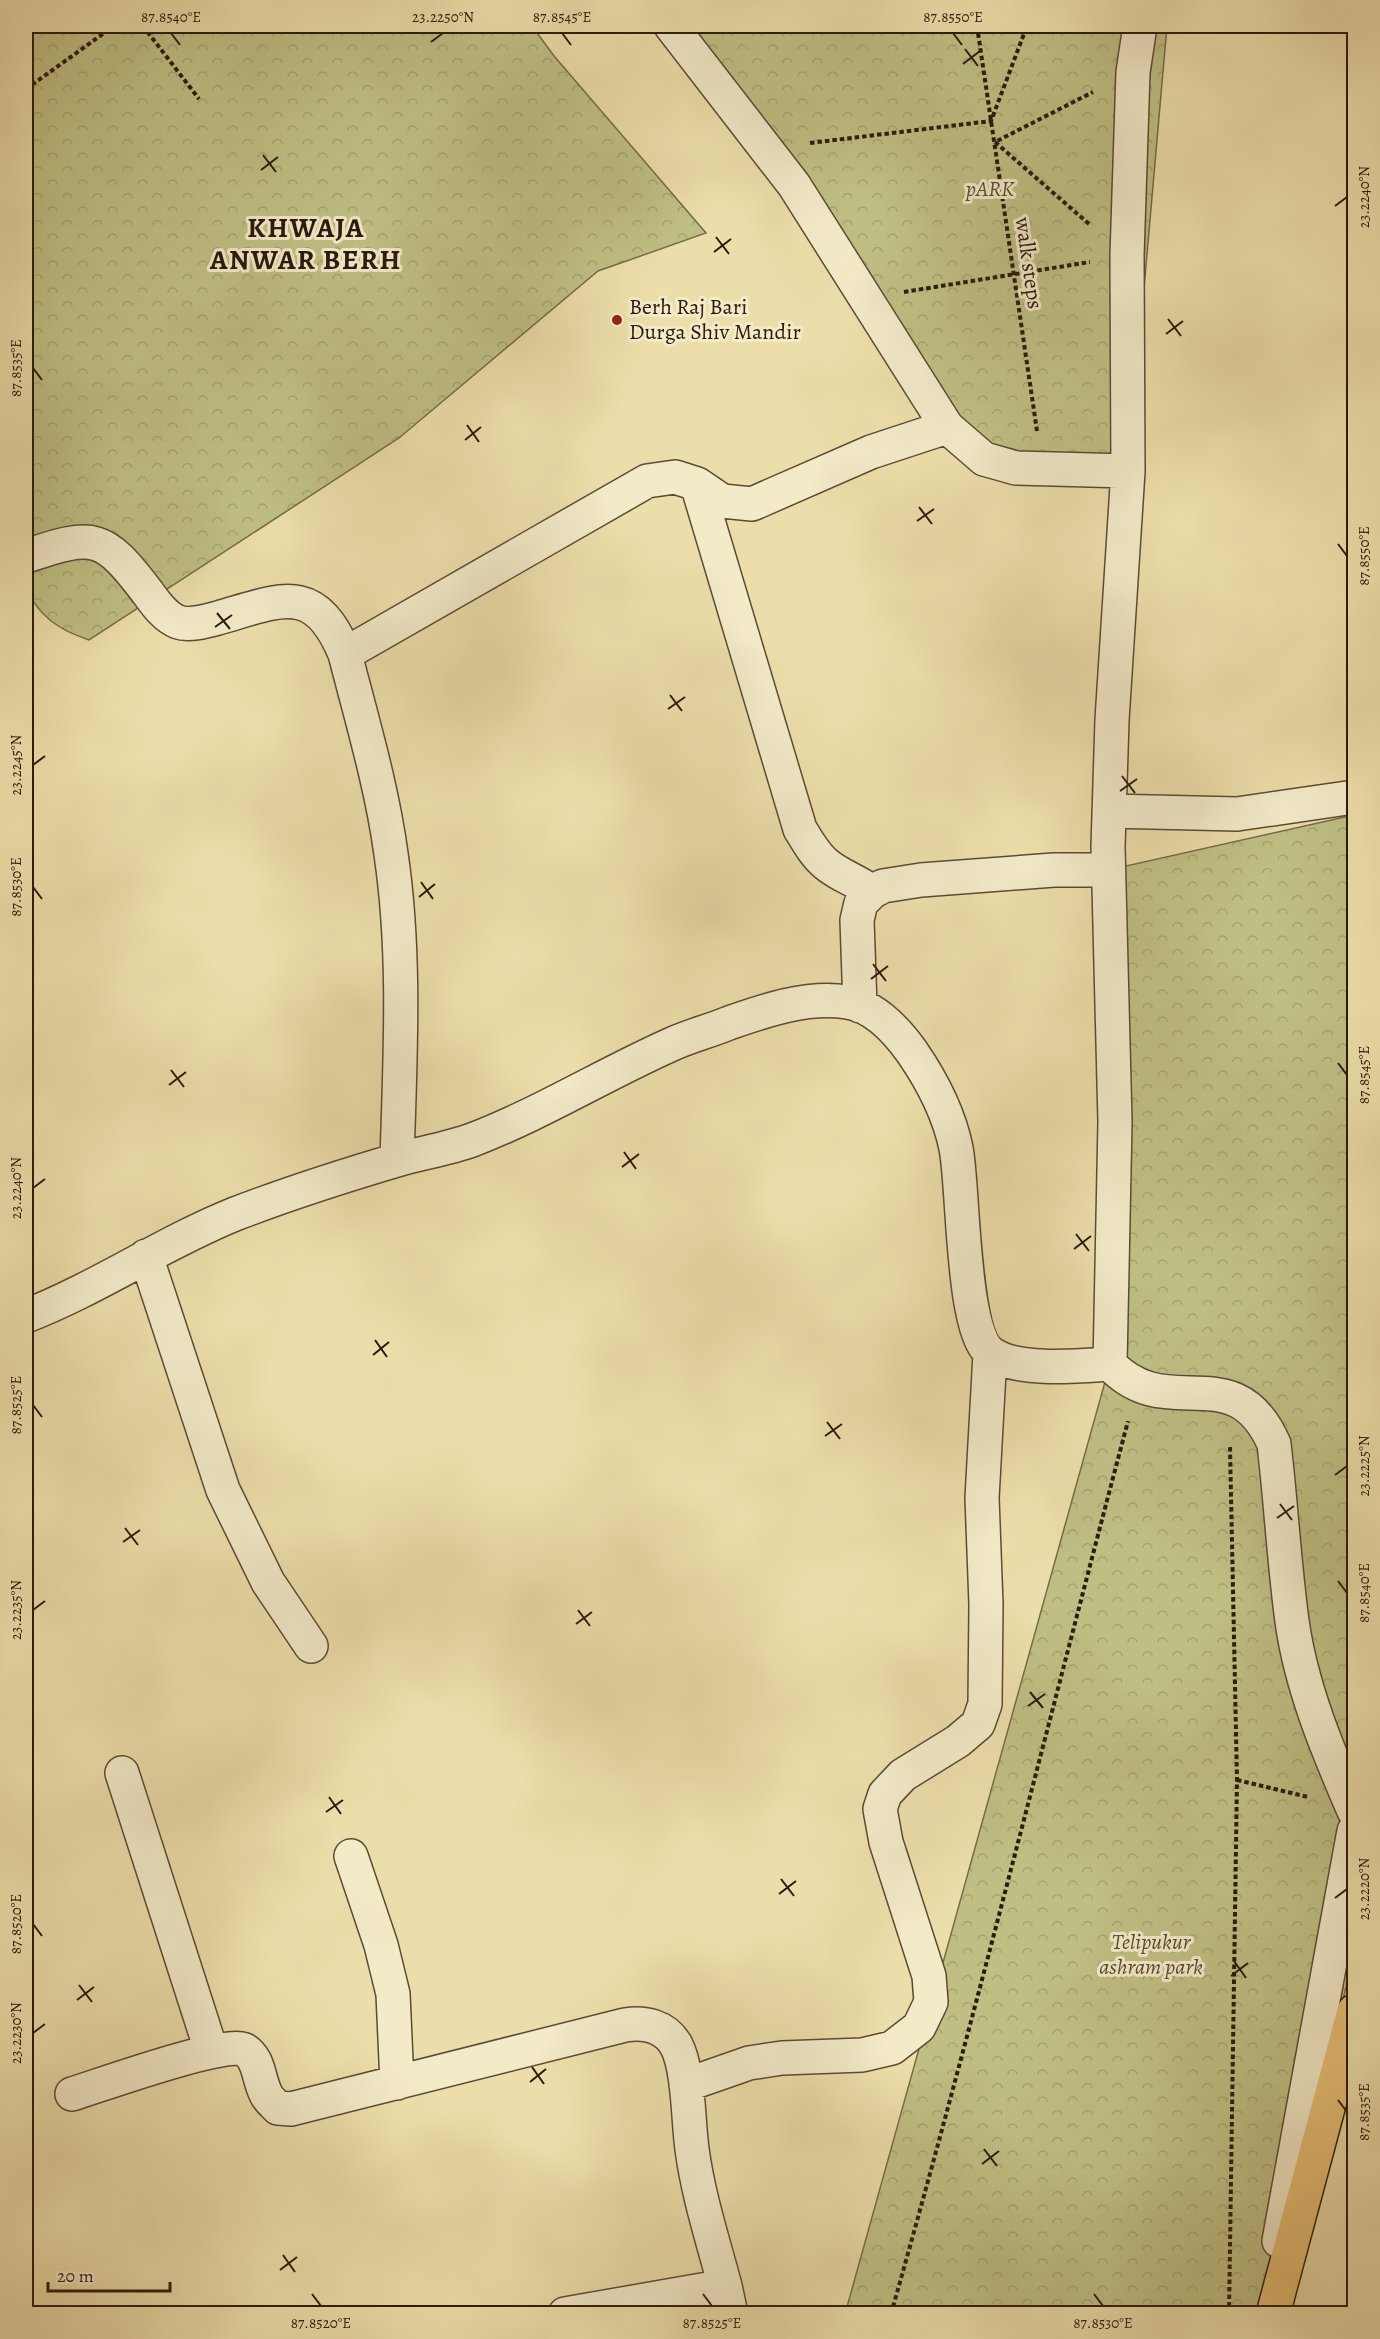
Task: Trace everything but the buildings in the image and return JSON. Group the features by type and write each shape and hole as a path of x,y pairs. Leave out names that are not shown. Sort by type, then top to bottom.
{"highway":[{"path":"1273,2313 1354,2011"}],"street":[{"path":"671,26 794,185 947,427 984,459 1016,468 1128,471"},
{"path":"1140,26 1133,72 1127,256 1128,471 1109,811 1108,870 1114,1122 1110,1364 1123,1378 1136,1386 1161,1392 1231,1396 1246,1403 1266,1427 1274,1444 1292,1622 1303,1673 1354,1816 1266,2313"},
{"path":"345,654 647,482 675,477 697,484 722,501 752,504 871,452 947,427"},
{"path":"697,484 800,829 812,849 826,864 859,881 872,892"},
{"path":"26,556 65,543 84,540 98,542 114,552 161,610 178,622 202,622 273,602 302,602 319,610 335,629 345,654 392,854 399,964 400,1058 397,1160"},
{"path":"1109,811 1237,814 1354,797"},
{"path":"860,1006 857,920 861,903 872,892 890,885 921,880 1054,870 1108,870"},
{"path":"26,1316 69,1299 146,1256 238,1213 397,1160 471,1140 672,1044 753,1015 794,1003 849,1002 874,1013 902,1038 924,1071 944,1109 955,1144 960,1172 969,1300 980,1338 990,1354 982,1498 986,1604 985,1704 978,1724 958,1741 903,1775 885,1794 880,1809 886,1842 929,1976 931,2002 919,2027 892,2048 862,2055 782,2058 749,2063 686,2085"},
{"path":"146,1256 227,1500 268,1582 311,1646"},
{"path":"990,1354 1015,1362 1043,1365 1110,1364"},
{"path":"122,1773 211,2050"},
{"path":"351,1856 381,1945 393,1994 397,2083"},
{"path":"72,2094 211,2050 237,2046 247,2051 256,2062 266,2095 278,2108 291,2109 641,2023 663,2029 676,2046 686,2085 692,2150 728,2300 565,2313"}],"path":[{"path":"26,89 114,26"},
{"path":"143,26 199,99"},
{"name":"walk steps","path":"977,26 1043,469"},
{"path":"765,148 991,121 1027,26"},
{"path":"1127,256 995,142 1133,72"},
{"path":"865,298 1127,256"},
{"path":"891,2313 957,2080 1053,1703 1130,1417"},
{"path":"1229,2313 1237,1780 1230,1439"},
{"path":"1237,1780 1354,1816"}],"green space":[{"path":"26,26 532,26 554,56 706,233 598,271 399,438 89,640 68,632 44,615 26,589"},
{"name":"pARK","path":"671,26 1167,26 1128,471 984,459"},
{"name":"Telipukur ashram park","path":"1354,815 1354,1959 1256,2313 845,2314 1110,1364 1108,870"}],"place":[{"name":"Berh Raj Bari Durga Shiv Mandir","path":"617,320"}],"district":[{"name":"KHWAJA ANWAR BERH","path":"306,244"}]}
